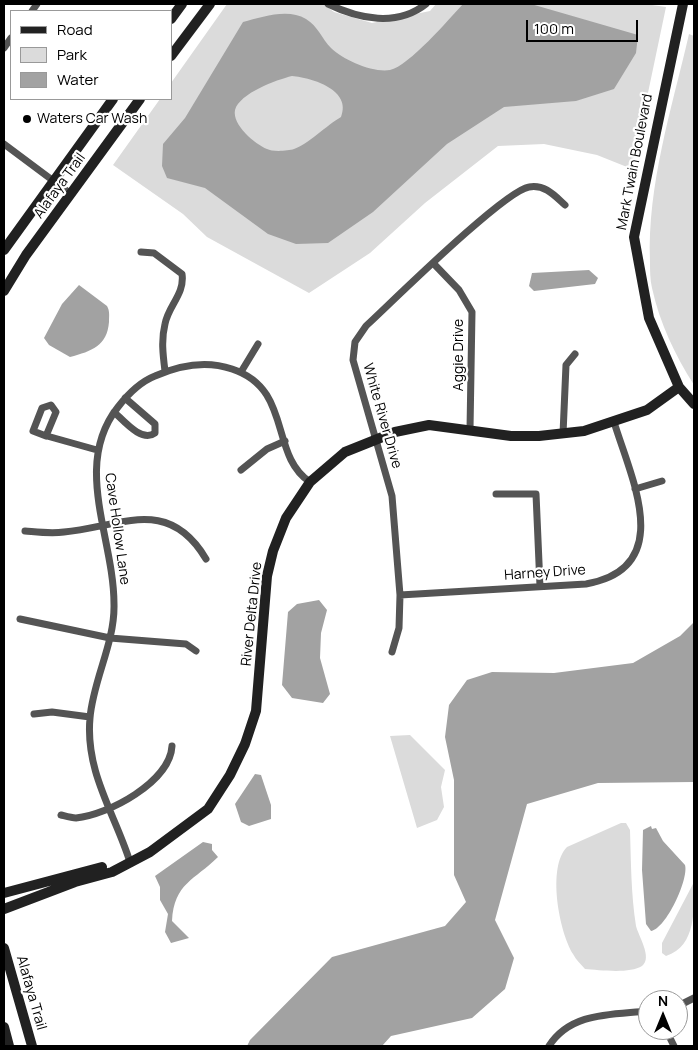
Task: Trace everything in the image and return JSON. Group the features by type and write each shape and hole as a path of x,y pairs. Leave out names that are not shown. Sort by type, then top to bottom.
{"street":[{"path":"172,18 182,4"},
{"path":"172,55 210,4"},
{"path":"328,4 347,13 370,19 396,17 418,10 426,4"},
{"name":"Mark Twain Boulevard","path":"683,4 634,237 649,318 679,386 694,404"},
{"name":"Alafaya Trail","path":"4,250 112,100"},
{"name":"Alafaya Trail","path":"4,291 26,255 139,100"},
{"path":"4,144 70,194"},
{"name":"White River Drive","path":"392,652 399,628 400,595 392,496 353,360 355,342 366,326 519,190 531,186 548,189 565,205"},
{"path":"141,252 154,253 182,274 184,284 170,308 165,323 162,345 165,371"},
{"name":"Aggie Drive","path":"434,264 459,290 472,312 470,429"},
{"path":"241,372 258,344"},
{"path":"563,434 566,365 576,354"},
{"name":"Cave Hollow Lane","path":"130,862 107,810 93,766 89,740 90,717 110,638 115,606 95,476 97,450 105,428 125,398 145,382 165,371 192,364 219,365 241,372 257,384 268,398 279,418 291,461 302,476 310,482"},
{"name":"River Delta Drive","path":"4,909 76,882 112,872 170,839 208,809 234,767 256,711 268,576 273,551 286,518 310,482 345,452 375,439 429,426 470,429 511,436 563,434 614,422 646,410 679,386"},
{"path":"114,412 142,436 149,436 155,433 155,424 125,398"},
{"path":"46,436 56,412 51,405 42,408 33,431 46,436 97,450"},
{"name":"Harney Drive","path":"400,595 597,582 615,573 629,562 636,550 642,530 640,508 614,422"},
{"path":"241,470 267,449 285,441"},
{"path":"635,489 662,481"},
{"path":"496,494 536,494 540,586"},
{"path":"25,531 63,533 135,518 153,519 174,526 198,546 206,559"},
{"path":"20,619 110,638 186,644 196,651"},
{"path":"34,714 52,712 90,717"},
{"path":"61,815 75,818 107,810 139,793 154,779 169,760 172,746"},
{"name":"River Delta Drive","path":"4,893 110,865 130,862"},
{"name":"Alafaya Trail","path":"4,948 32,1046"},
{"path":"548,1046 562,1030 583,1019 638,1012"},
{"path":"4,1027 9,1046"}],"green space":[{"path":"227,4 323,4 334,12 372,23 430,11 436,4 645,4 666,7 632,169 597,155 544,144 498,146 425,203 370,253 309,293 207,237 183,214 113,165 159,100 172,100 172,82"},
{"path":"689,34 694,36 694,385 674,351 664,327 655,301 650,278 652,204 668,118"},
{"path":"410,735 445,770 441,787 444,807 437,820 417,828 390,736"},
{"path":"621,823 626,823 630,830 634,914 646,958 642,966 630,970 585,969 573,954 563,930 556,884 561,856 567,847"},
{"path":"694,882 692,925 683,944 676,951 666,956 662,953 662,943"}],"water":[{"path":"463,4 531,4 638,35 636,53 614,89 576,101 504,107 447,144 373,212 328,243 296,244 268,234 205,188 167,178 162,166 163,144 185,118 243,22 275,14 299,16 306,19 317,29 336,53 367,68 390,70 398,67 418,51","holes":["292,76 320,83 336,93 341,99 343,108 341,117 294,149 276,151 262,147 245,133 237,122 235,110 238,104 251,93 268,84"]},
{"path":"589,270 598,278 595,284 534,291 529,286 532,273"},
{"path":"79,285 107,306 109,312 108,330 102,342 97,346 70,357 49,345 44,338 62,304"},
{"path":"319,600 327,610 321,633 320,658 330,694 323,703 292,698 282,685 288,612 297,604"},
{"path":"694,622 694,782 598,783 527,804 495,920 514,958 505,989 472,1018 391,1036 382,1046 247,1046 250,1040 332,957 445,926 466,902 454,875 454,780 445,737 449,705 467,680 492,672 554,673 633,663 680,636"},
{"path":"255,774 261,775 271,805 271,819 249,826 241,822 235,804"},
{"path":"651,826 652,829 656,828 663,841 685,865 685,872 675,903 663,922 651,931 646,924 642,870 643,830"},
{"path":"203,842 212,844 212,850 218,857 181,890 174,908 172,921 189,938 171,943 165,932 168,914 160,900 160,887 155,876"}],"place":[{"name":"Waters Car Wash","path":"27,119"}]}
